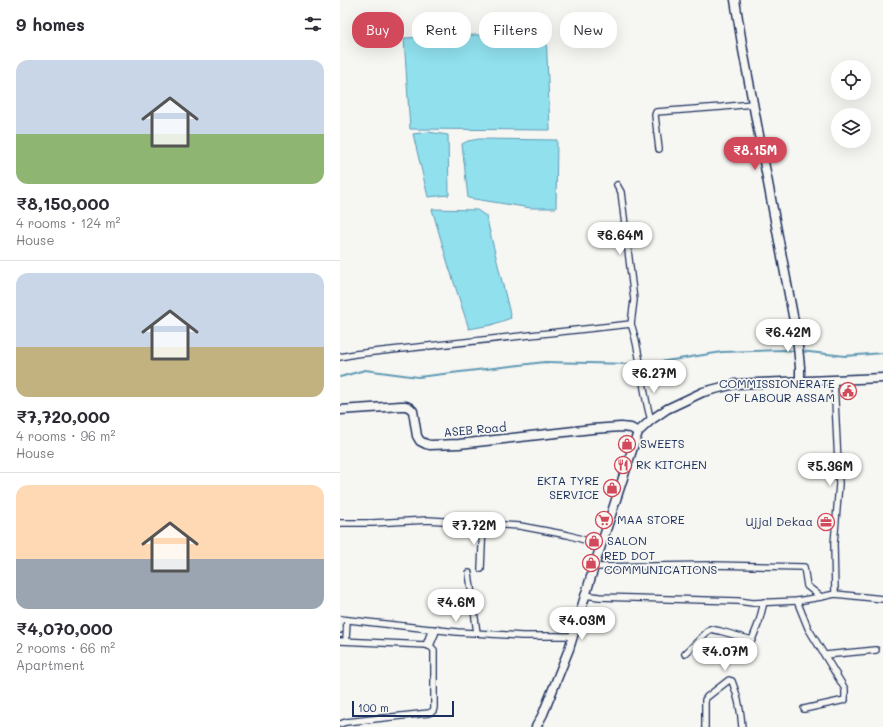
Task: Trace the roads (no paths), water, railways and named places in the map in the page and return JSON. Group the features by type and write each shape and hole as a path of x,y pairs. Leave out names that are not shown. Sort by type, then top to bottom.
{"street":[{"path":"735,0 752,104 797,337 800,381"},
{"path":"659,148 655,115 656,112 752,104"},
{"path":"617,184 621,192 634,300 631,324 636,338 646,401 651,420"},
{"path":"340,356 631,324"},
{"path":"536,727 569,649 601,544 638,432 651,420 667,409 703,392 735,384 883,378"},
{"path":"834,380 839,484 834,544 835,594"},
{"name":"ASEB Road","path":"340,410 406,406 414,411 418,438 422,442 430,445 459,444 621,427 631,428 638,432"},
{"path":"340,523 428,520 483,523 520,526 568,535 601,544"},
{"path":"481,569 483,523"},
{"path":"594,567 710,565 804,567 807,586 820,597"},
{"path":"469,573 477,633"},
{"path":"585,595 599,597 764,602 797,601 835,594 883,599"},
{"path":"797,601 808,628 845,689 845,700 804,709"},
{"path":"685,654 710,630 720,631 752,640 759,622 764,602"},
{"path":"340,630 340,619 477,633 522,636 573,636"},
{"path":"340,724 346,722 429,713 433,711 434,708 434,650 428,646 343,641 347,620"},
{"path":"428,646 434,629"},
{"path":"825,655 876,650"},
{"path":"705,727 705,700 730,680 732,681 738,696 742,715 742,727"}],"water":[{"path":"471,35 479,35 479,48 547,48 550,130 410,129 404,38 412,38 412,48 471,48"},
{"path":"428,132 448,135 449,195 428,197 413,134"},
{"path":"479,139 557,140 556,208 531,208 468,198 462,144"},
{"path":"432,209 477,210 486,216 511,318 491,325 469,329"}],"waterway":[{"path":"340,377 365,370 418,377 545,362 630,364 660,362 722,352 796,351"},
{"path":"800,351 845,356 883,353"}],"place":[{"name":"COMMISSIONERATE OF LABOUR ASSAM","path":"848,391"},
{"name":"SWEETS","path":"627,444"},
{"name":"RK KITCHEN","path":"623,465"},
{"name":"EKTA TYRE SERVICE","path":"612,488"},
{"name":"MAA STORE","path":"604,520"},
{"name":"Ujjal Dekaa","path":"826,522"},
{"name":"SALON","path":"594,541"},
{"name":"RED DOT COMMUNICATIONS","path":"591,563"}]}
